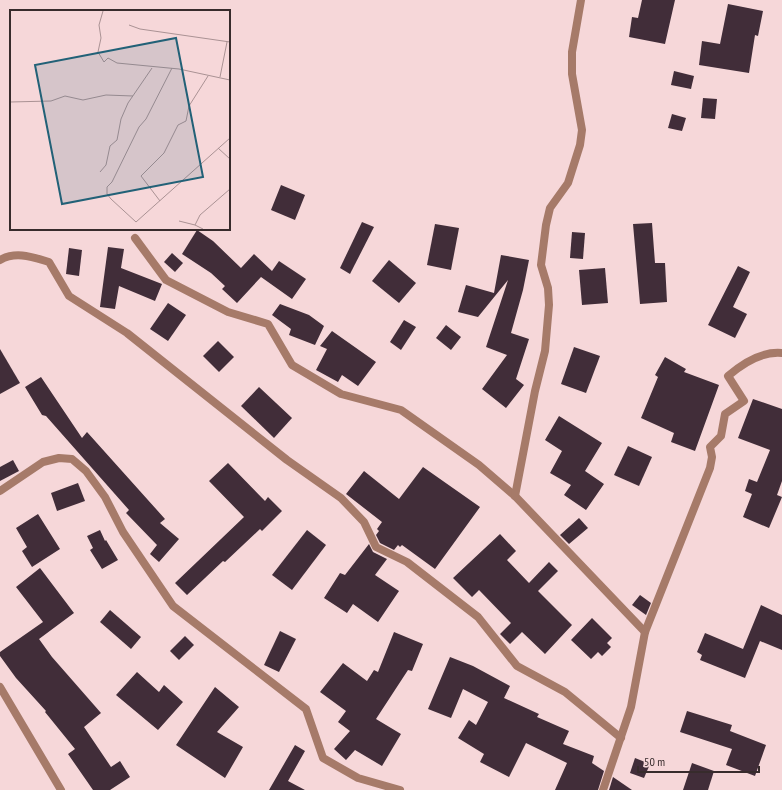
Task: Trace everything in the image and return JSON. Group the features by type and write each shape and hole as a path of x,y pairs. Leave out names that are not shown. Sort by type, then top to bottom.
{"street":[{"path":"515,496 535,391 545,351 549,305 548,288 541,265 546,225 550,208 568,183 581,138 580,113 574,89 572,52 581,0"},
{"path":"135,238 166,280 228,312 268,324 292,365 341,394 401,410 479,465 515,496 645,632"},
{"path":"0,260 8,255 27,255 49,262 69,296 128,334 282,455 341,498 364,522 376,547 407,562 478,617 517,666 565,692 621,738"},
{"path":"603,790 631,707 645,632 710,468 712,457 710,447 721,436 724,414 744,401 728,376 742,364 760,356 773,352 782,353"},
{"path":"0,490 43,462 59,458 72,459 90,476 105,498 123,532 173,606 306,709 323,758 358,778 400,790"},
{"path":"0,687 61,790"}],"building":[{"path":"642,0 675,0 665,44 629,37 632,17 638,18"},
{"path":"728,4 763,11 758,36 755,35 749,73 699,65 702,41 720,44"},
{"path":"674,71 694,76 691,89 671,85"},
{"path":"703,98 717,99 715,119 701,118"},
{"path":"672,114 686,118 682,131 668,128"},
{"path":"281,185 305,195 295,220 271,210"},
{"path":"362,222 374,227 350,274 340,268"},
{"path":"652,223 655,263 665,263 667,302 640,304 633,224"},
{"path":"435,224 459,228 451,270 427,265"},
{"path":"197,230 213,241 241,268 254,254 272,271 279,261 306,279 292,299 261,277 237,303 222,289 225,286 211,273 182,254"},
{"path":"572,232 585,233 583,259 570,258"},
{"path":"108,247 124,249 121,268 162,284 155,301 119,286 115,309 100,307"},
{"path":"69,248 82,250 79,276 66,274"},
{"path":"172,253 183,263 175,272 164,262"},
{"path":"501,255 529,260 523,290 511,333 529,339 516,379 524,385 506,408 482,389 507,355 486,347 508,280 478,317 458,312 466,285 494,293"},
{"path":"389,260 416,283 399,303 372,281"},
{"path":"738,266 750,272 733,307 747,314 735,338 708,325"},
{"path":"605,268 608,303 582,305 579,270"},
{"path":"168,303 186,315 168,341 150,329"},
{"path":"280,304 309,315 324,326 315,345 289,335 291,329 272,315"},
{"path":"404,320 416,327 401,350 390,342"},
{"path":"446,325 461,337 451,350 436,338"},
{"path":"332,331 376,362 358,386 342,375 338,382 316,370 327,349 320,346"},
{"path":"218,341 234,357 219,372 203,356"},
{"path":"574,347 600,356 586,393 561,384"},
{"path":"0,349 20,383 0,394"},
{"path":"665,357 686,369 684,372 719,385 695,451 671,442 674,433 641,418 658,377 655,375"},
{"path":"41,377 82,438 87,432 165,519 160,523 179,539 159,562 150,554 157,545 126,513 129,510 46,416 42,415 25,387"},
{"path":"259,387 292,418 274,438 241,406"},
{"path":"753,399 782,409 782,481 777,495 782,497 769,528 743,517 752,494 745,491 749,479 757,482 770,450 738,438"},
{"path":"559,416 602,443 585,471 604,484 586,510 564,495 571,485 550,473 562,451 545,440"},
{"path":"628,446 652,457 639,486 614,475"},
{"path":"13,460 19,471 0,481 0,467"},
{"path":"228,463 265,501 268,497 282,511 262,531 260,529 187,595 175,583 244,517 209,481"},
{"path":"423,467 480,507 435,569 402,545 400,547 398,545 394,550 380,543 376,535 379,531 377,529 382,522 346,494 364,471 399,499"},
{"path":"78,483 85,501 57,511 51,493"},
{"path":"38,514 60,549 32,567 22,551 27,547 16,528"},
{"path":"579,518 588,528 569,544 560,535"},
{"path":"100,530 105,541 106,540 118,560 102,569 90,550 93,548 87,536"},
{"path":"307,530 326,545 292,590 272,575"},
{"path":"500,534 516,551 507,560 529,583 549,562 558,571 538,591 572,625 545,654 522,632 510,644 500,634 511,623 479,590 472,597 453,578"},
{"path":"369,544 373,552 387,559 375,575 399,591 378,622 353,604 347,613 324,598 340,573 345,575"},
{"path":"40,568 74,613 39,639 52,657 101,713 84,727 111,767 120,761 130,777 110,790 93,790 68,754 75,749 45,712 46,711 16,678 0,656 0,652 43,622 16,587"},
{"path":"640,595 651,603 646,615 632,605"},
{"path":"761,605 782,615 782,650 760,641 745,678 700,660 702,655 697,652 705,633 743,649"},
{"path":"110,610 141,637 131,649 100,622"},
{"path":"592,618 612,638 607,643 611,647 602,656 598,652 591,659 571,640"},
{"path":"280,631 296,639 279,672 264,665"},
{"path":"394,632 423,644 412,671 408,670 376,719 401,734 382,766 355,750 346,760 334,749 350,731 338,722 346,711 320,692 343,663 367,681 374,670 378,672"},
{"path":"185,636 194,645 179,660 170,651"},
{"path":"450,657 473,666 510,686 504,698 539,714 537,717 569,731 563,744 594,756 592,763 604,771 598,790 555,790 567,763 526,743 509,777 480,762 484,754 458,738 469,720 476,725 488,702 463,689 451,718 428,709"},
{"path":"137,672 159,692 164,685 183,702 158,730 116,695"},
{"path":"215,687 239,707 217,732 243,747 225,778 176,745"},
{"path":"687,711 732,725 730,731 766,745 755,776 726,765 732,749 680,732"},
{"path":"295,745 305,751 288,781 305,790 269,790"},
{"path":"635,758 650,764 644,778 630,773"},
{"path":"692,763 714,771 708,790 683,790"},
{"path":"613,777 632,790 609,790"}]}
